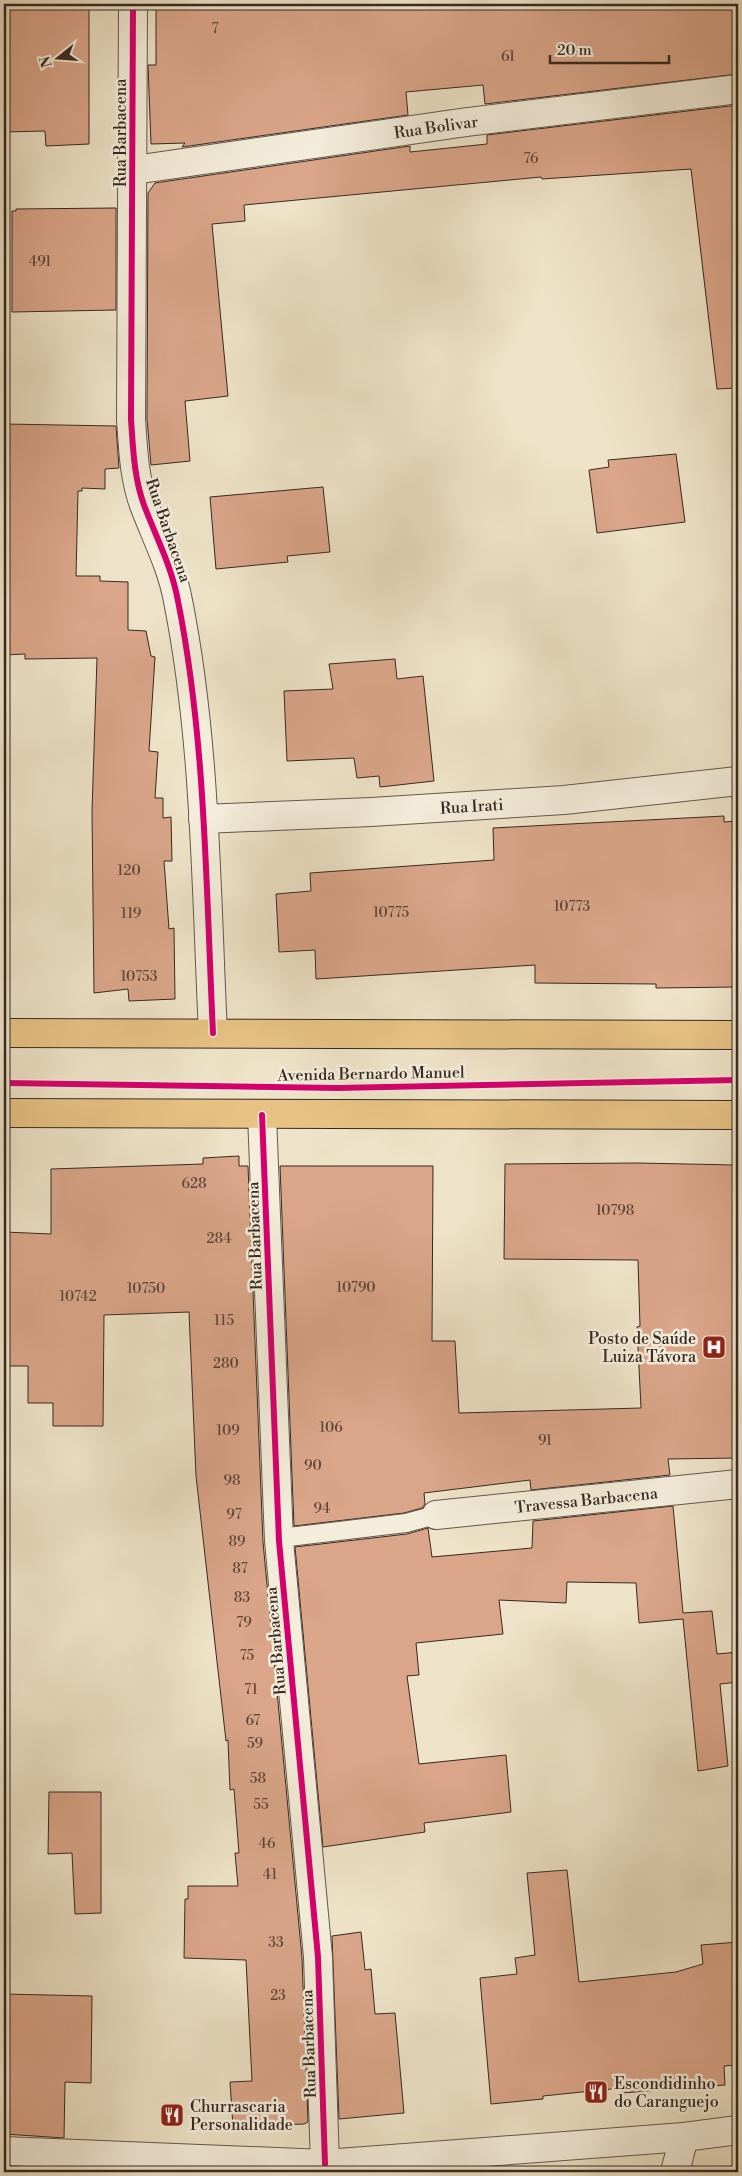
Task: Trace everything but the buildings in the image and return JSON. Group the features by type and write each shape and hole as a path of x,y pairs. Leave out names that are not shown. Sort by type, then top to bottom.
{"main road":[{"path":"4,1033 738,1035"},
{"path":"4,1113 738,1115"}],"street":[{"name":"Rua Barbacena","path":"133,4 134,170 131,419 135,468 143,503 165,555 178,599 193,703 203,819 213,1033"},
{"name":"Rua Bolivar","path":"134,170 467,122 738,89"},
{"name":"Rua Irati","path":"203,819 371,812 564,800 738,781"},
{"name":"Rua Barbacena","path":"262,1115 280,1538 318,1957 325,2164"},
{"name":"Travessa Barbacena","path":"436,1515 738,1484"},
{"path":"4,2151 325,2164 684,2137 738,2130"},
{"path":"675,2172 684,2137"}],"lane":[{"path":"280,1538 406,1523 436,1515"}],"cycle path":[{"path":"133,4 132,441 141,495 172,576 187,654 200,762 213,1033"},
{"name":"Avenida Bernardo Manuel","path":"4,1083 337,1088 738,1080"},
{"path":"262,1115 279,1541 318,1957 325,2164"}],"place":[{"name":"Posto de Saúde Luiza Távora","path":"714,1347"},
{"name":"Escondidinho do Caranguejo","path":"596,2092"},
{"name":"Churrascaria Personalidade","path":"172,2115"}]}
